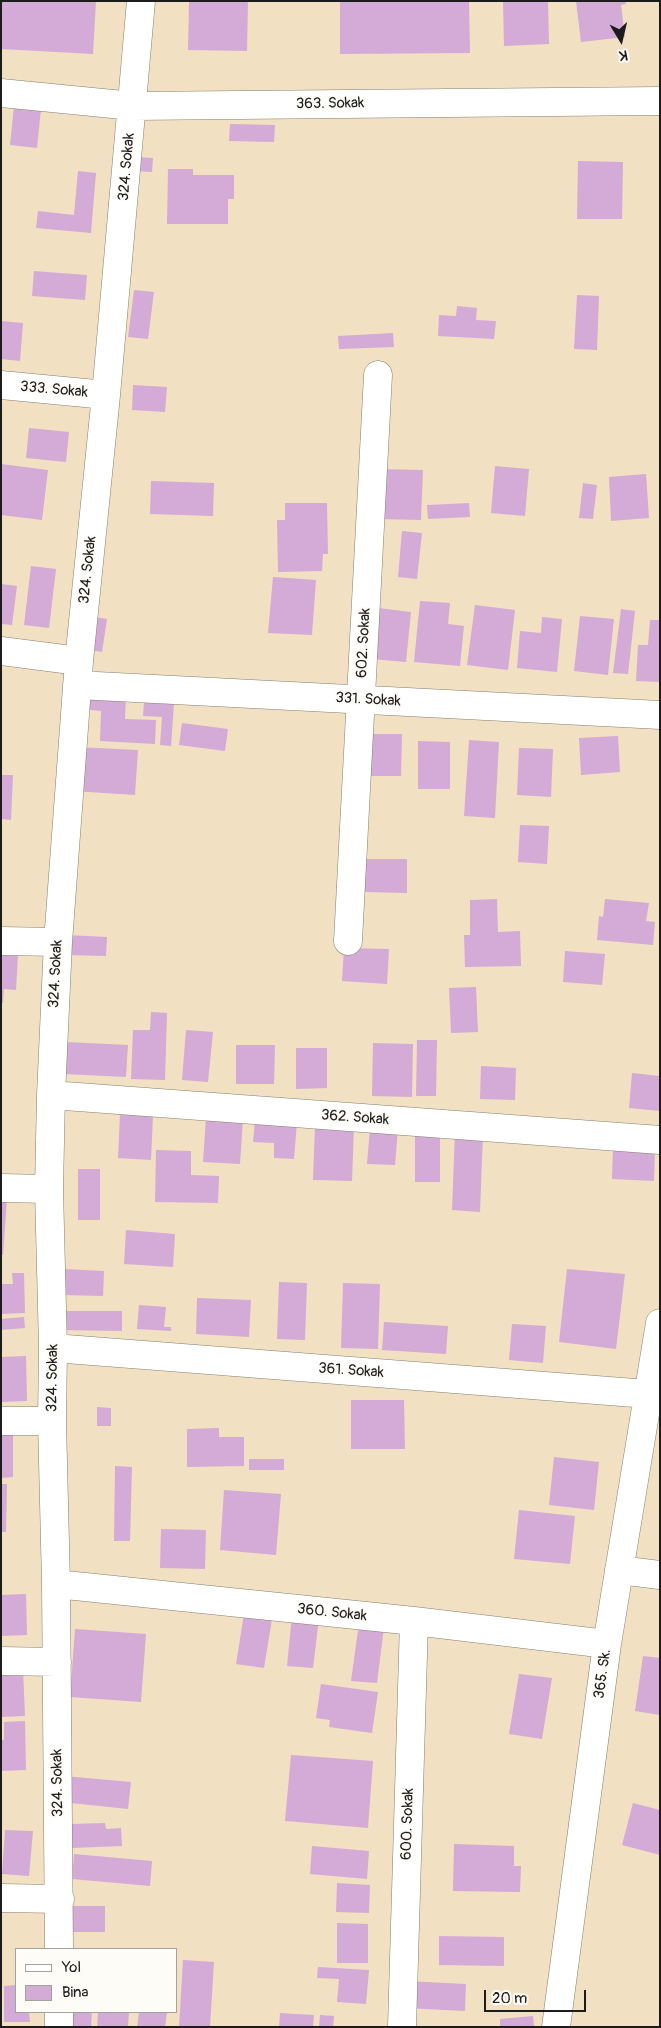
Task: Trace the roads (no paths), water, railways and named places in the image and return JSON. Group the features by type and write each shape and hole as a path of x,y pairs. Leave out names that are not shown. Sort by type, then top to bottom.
{"street":[{"name":"324. Sokak","path":"59,1948 56,1584 52,1421 54,1348 49,1189 51,1095 58,942 78,673 106,395 141,1"},
{"name":"363. Sokak","path":"1,93 133,106 660,101"},
{"name":"602. Sokak","path":"348,941 378,375"},
{"name":"333. Sokak","path":"1,385 106,395"},
{"name":"331. Sokak","path":"1,651 78,673 361,699 660,715"},
{"path":"1,941 58,942"},
{"name":"362. Sokak","path":"51,1095 660,1140"},
{"path":"1,1188 49,1189"},
{"name":"365. Sk.","path":"556,2027 607,1644 660,1323"},
{"name":"361. Sokak","path":"54,1348 648,1394"},
{"path":"1,1421 52,1421"},
{"path":"619,1570 660,1575"},
{"name":"360. Sokak","path":"56,1584 414,1621 607,1644"},
{"name":"600. Sokak","path":"402,2027 414,1621"},
{"path":"1,1661 57,1662"},
{"path":"1,1898 60,1899"},
{"path":"59,2013 59,2027"}]}
